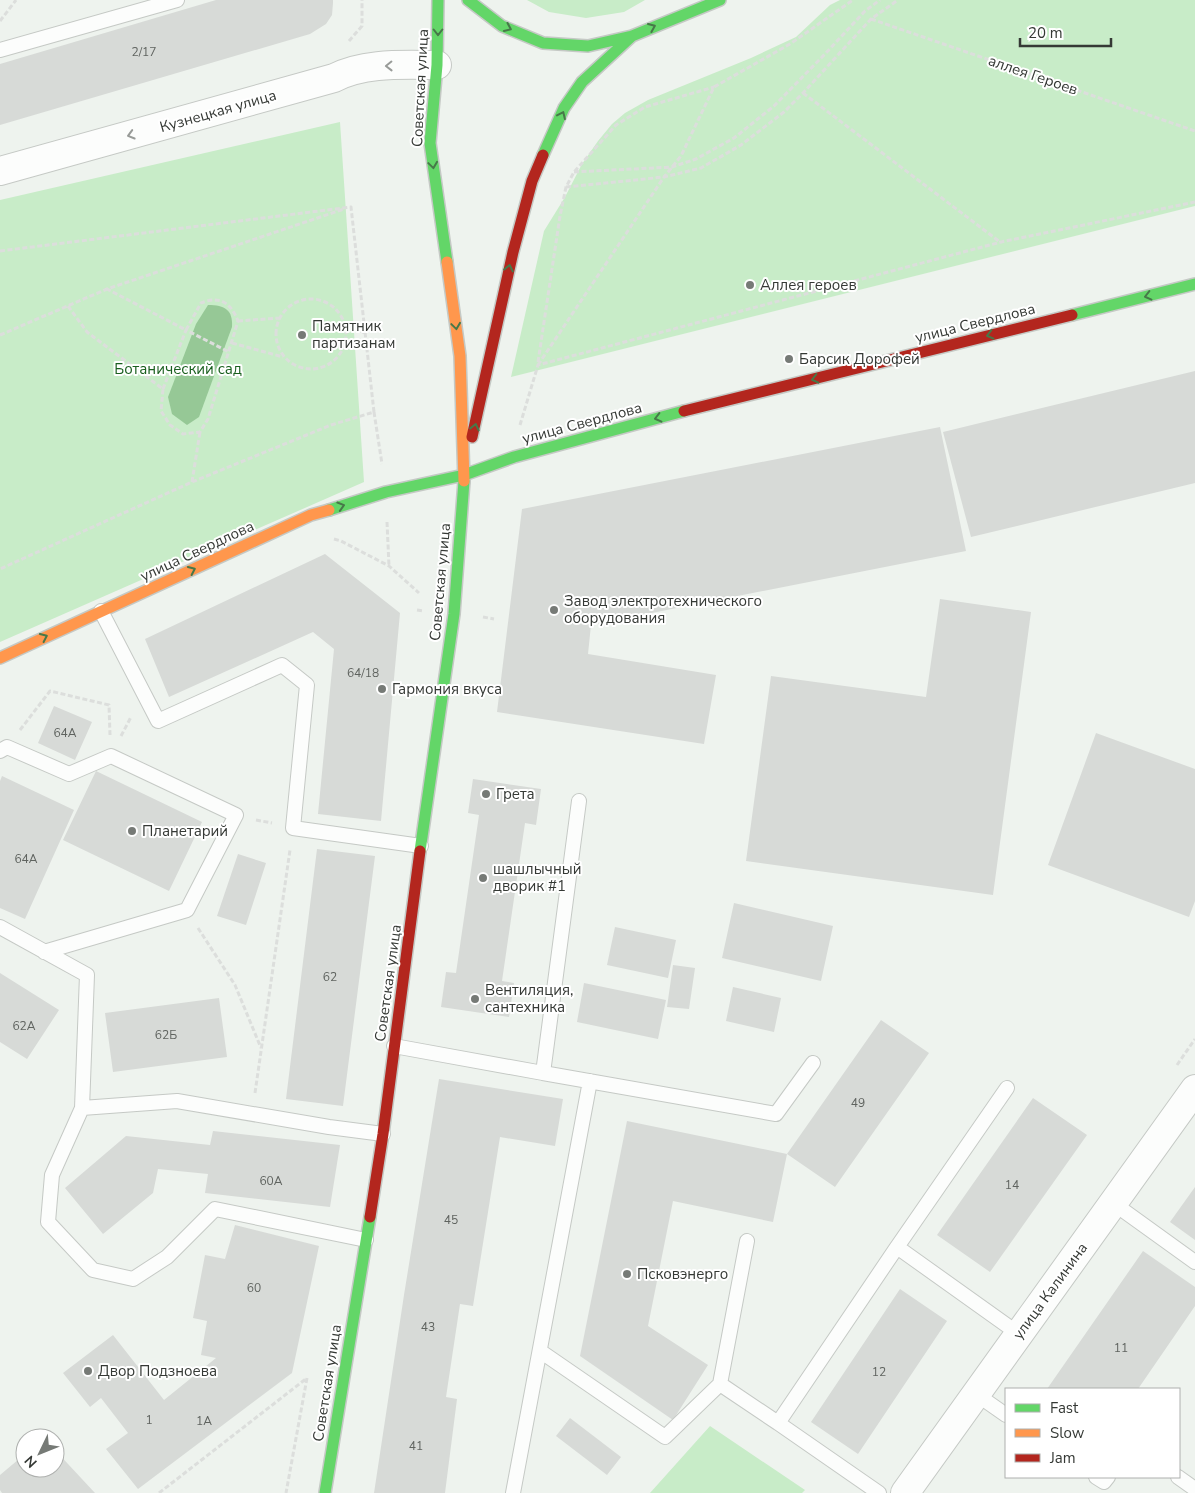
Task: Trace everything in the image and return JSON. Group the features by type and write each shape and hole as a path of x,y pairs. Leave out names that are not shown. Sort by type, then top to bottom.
{"main road":[{"name":"Советская улица","path":"325,1493 383,1134 454,614 464,475 460,356 430,143 438,65 438,0"},
{"path":"468,0 502,26 543,43 588,46 632,36 720,0"},
{"path":"673,18 687,0"},
{"name":"Советская улица","path":"464,475 515,245 532,181 564,108 582,82 632,36"},
{"name":"улица Свердлова","path":"0,658 311,515 386,492 464,475 514,458 657,418 1195,284"}],"street":[{"name":"Кузнецкая улица","path":"0,171 334,78 345,73 380,66 438,65"},
{"name":"улица Калинина","path":"905,1493 1195,1089"}],"lane":[{"path":"0,50 177,0"},
{"path":"101,612 158,721 282,665 307,685 293,828 421,846"},
{"path":"4,749 69,774 111,756 236,815 187,910 44,952"},
{"path":"543,1073 579,801"},
{"path":"0,927 87,975 82,1108 52,1175 48,1222 93,1270 133,1279 167,1258 216,1209 366,1240"},
{"path":"394,1046 776,1114 813,1063"},
{"path":"514,1493 590,1081"},
{"path":"778,1423 897,1246 1007,1088"},
{"path":"82,1108 177,1101 329,1127 383,1134"},
{"path":"1113,1203 1195,1262"},
{"path":"540,1351 665,1437 720,1384 747,1241"},
{"path":"897,1246 1019,1334"},
{"path":"720,1384 879,1493"},
{"path":"976,1394 1005,1414"},
{"path":"1098,1478 1104,1482 1107,1478"},
{"path":"1179,1478 1195,1489"}],"path":[{"path":"0,21 16,0"},
{"path":"514,458 517,435 538,365 566,187 574,172 616,125 645,107 714,86 790,44 853,0"},
{"path":"574,172 672,167 696,159 734,138 774,106 865,11 880,0"},
{"path":"566,187 664,177 701,168 741,145 784,112 871,18 897,0"},
{"name":"аллея Героев","path":"871,18 1195,131"},
{"path":"538,365 664,177 681,156 714,86"},
{"path":"803,93 1000,242"},
{"path":"538,365 1000,242 1195,202"},
{"path":"0,251 351,206"},
{"path":"0,335 107,289 351,206"},
{"path":"0,569 192,482 330,424 374,412 351,206"},
{"path":"107,289 229,352"},
{"path":"192,482 200,432 208,419 238,321 233,310 224,302 214,299 201,303 186,330 163,389 161,411 170,425 184,434 200,432"},
{"path":"309,299 320,300 331,305 340,314 345,324 347,336 344,348 328,366 316,370 292,365 283,357 278,348 276,327 280,318 287,308 297,302 309,299"},
{"path":"68,306 87,332 163,389"},
{"path":"238,321 280,318"},
{"path":"345,324 366,333"},
{"path":"232,343 283,357"},
{"path":"327,537 341,541 389,566 419,593"},
{"path":"4,749 50,691 108,705 111,756"},
{"path":"111,756 143,692"},
{"path":"236,815 293,828 252,1114"},
{"path":"187,910 235,985 261,1050"},
{"path":"159,1493 307,1378 286,1493"}],"green space":[{"path":"527,0 645,0 624,12 586,18 549,12"},
{"path":"840,0 1195,0 1195,206 511,377 544,231 582,164 612,124 625,113 648,100 751,58 796,37 830,5"},
{"name":"Ботанический сад","path":"340,122 364,482 0,642 0,200"},
{"path":"710,1426 805,1490 802,1493 650,1493"}],"shaded area":[{"path":"208,305 223,307 227,310 231,316 232,327 199,417 187,425 172,414 168,397 196,324"}],"building":[{"path":"216,0 333,0 333,3 332,15 326,24 310,34 0,125 0,64"},
{"path":"1195,371 1195,483 971,537 943,432"},
{"path":"940,427 966,551 591,625 588,654 716,675 704,744 497,712 522,509"},
{"path":"325,554 400,613 381,821 318,814 334,649 313,632 169,697 145,639"},
{"path":"940,599 1031,612 993,895 746,861 771,676 926,697"},
{"path":"54,706 92,722 75,760 38,743"},
{"path":"1096,733 1195,769 1195,901 1189,917 1048,865"},
{"name":"Планетарий","path":"96,771 202,822 169,891 63,840"},
{"path":"2,776 74,810 25,919 0,908 0,781"},
{"path":"473,779 541,789 536,825 525,823 502,981 514,983 509,1017 441,1007 446,972 456,973 479,815 468,813"},
{"path":"317,849 375,856 343,1106 286,1099"},
{"path":"238,854 266,863 246,925 217,916"},
{"path":"734,903 833,926 821,981 722,958"},
{"path":"615,927 676,940 668,978 607,965"},
{"path":"673,965 695,968 689,1009 667,1007"},
{"path":"0,973 59,1010 27,1059 0,1042"},
{"path":"584,983 666,1000 658,1039 577,1022"},
{"path":"733,987 781,998 774,1032 726,1021"},
{"path":"219,998 227,1057 113,1072 105,1013"},
{"path":"881,1020 929,1053 835,1187 787,1154"},
{"path":"439,1079 563,1099 555,1146 500,1137 473,1306 460,1304 446,1397 457,1399 445,1493 374,1493 404,1295"},
{"path":"1033,1098 1087,1135 990,1272 937,1235"},
{"name":"Псковэнерго","path":"627,1121 787,1154 773,1222 673,1201 648,1326 708,1365 673,1420 580,1356"},
{"path":"213,1131 340,1145 330,1207 205,1193 208,1174 158,1169 153,1193 103,1234 65,1188 126,1136 210,1145"},
{"path":"1195,1187 1195,1240 1170,1222"},
{"path":"235,1225 319,1246 292,1373 138,1489 106,1449 128,1433 101,1398 90,1407 63,1373 113,1335 164,1400 216,1358 201,1355 207,1321 193,1318 205,1255 225,1259"},
{"path":"1143,1251 1195,1287 1195,1306 1139,1388 1048,1388"},
{"path":"900,1289 947,1321 858,1454 811,1422"},
{"path":"570,1418 621,1457 607,1475 556,1436"},
{"path":"65,1461 95,1493 2,1493 0,1490 0,1475 15,1462 15,1478 65,1478"}],"traffic: fast":[{"path":"438,0 437,65 430,143 447,262"},
{"path":"468,0 502,26 543,43 588,46 632,36 720,0"},
{"path":"543,155 564,108 582,82 632,36"},
{"path":"1072,315 1195,284"},
{"path":"329,510 386,492 464,475 514,457 684,411"},
{"path":"420,851 454,614 464,481"},
{"path":"325,1493 370,1217"}],"traffic: slow":[{"path":"447,262 460,356 464,481"},
{"path":"0,658 311,515 329,510"}],"traffic: jam":[{"path":"472,437 513,252 532,181 543,155"},
{"path":"684,411 1072,315"},
{"path":"370,1217 383,1134 420,851"}],"place":[{"name":"Аллея героев","path":"750,285"},
{"name":"Памятник партизанам","path":"302,335"},
{"name":"Барсик Дорофей","path":"789,359"},
{"name":"Завод электротехнического оборудования","path":"554,610"},
{"name":"Гармония вкуса","path":"382,689"},
{"name":"Грета","path":"486,794"},
{"name":"Планетарий","path":"132,831"},
{"name":"шашлычный дворик #1","path":"483,878"},
{"name":"Вентиляция, сантехника","path":"475,999"},
{"name":"Псковэнерго","path":"627,1274"},
{"name":"Двор Подзноева","path":"88,1371"}]}
